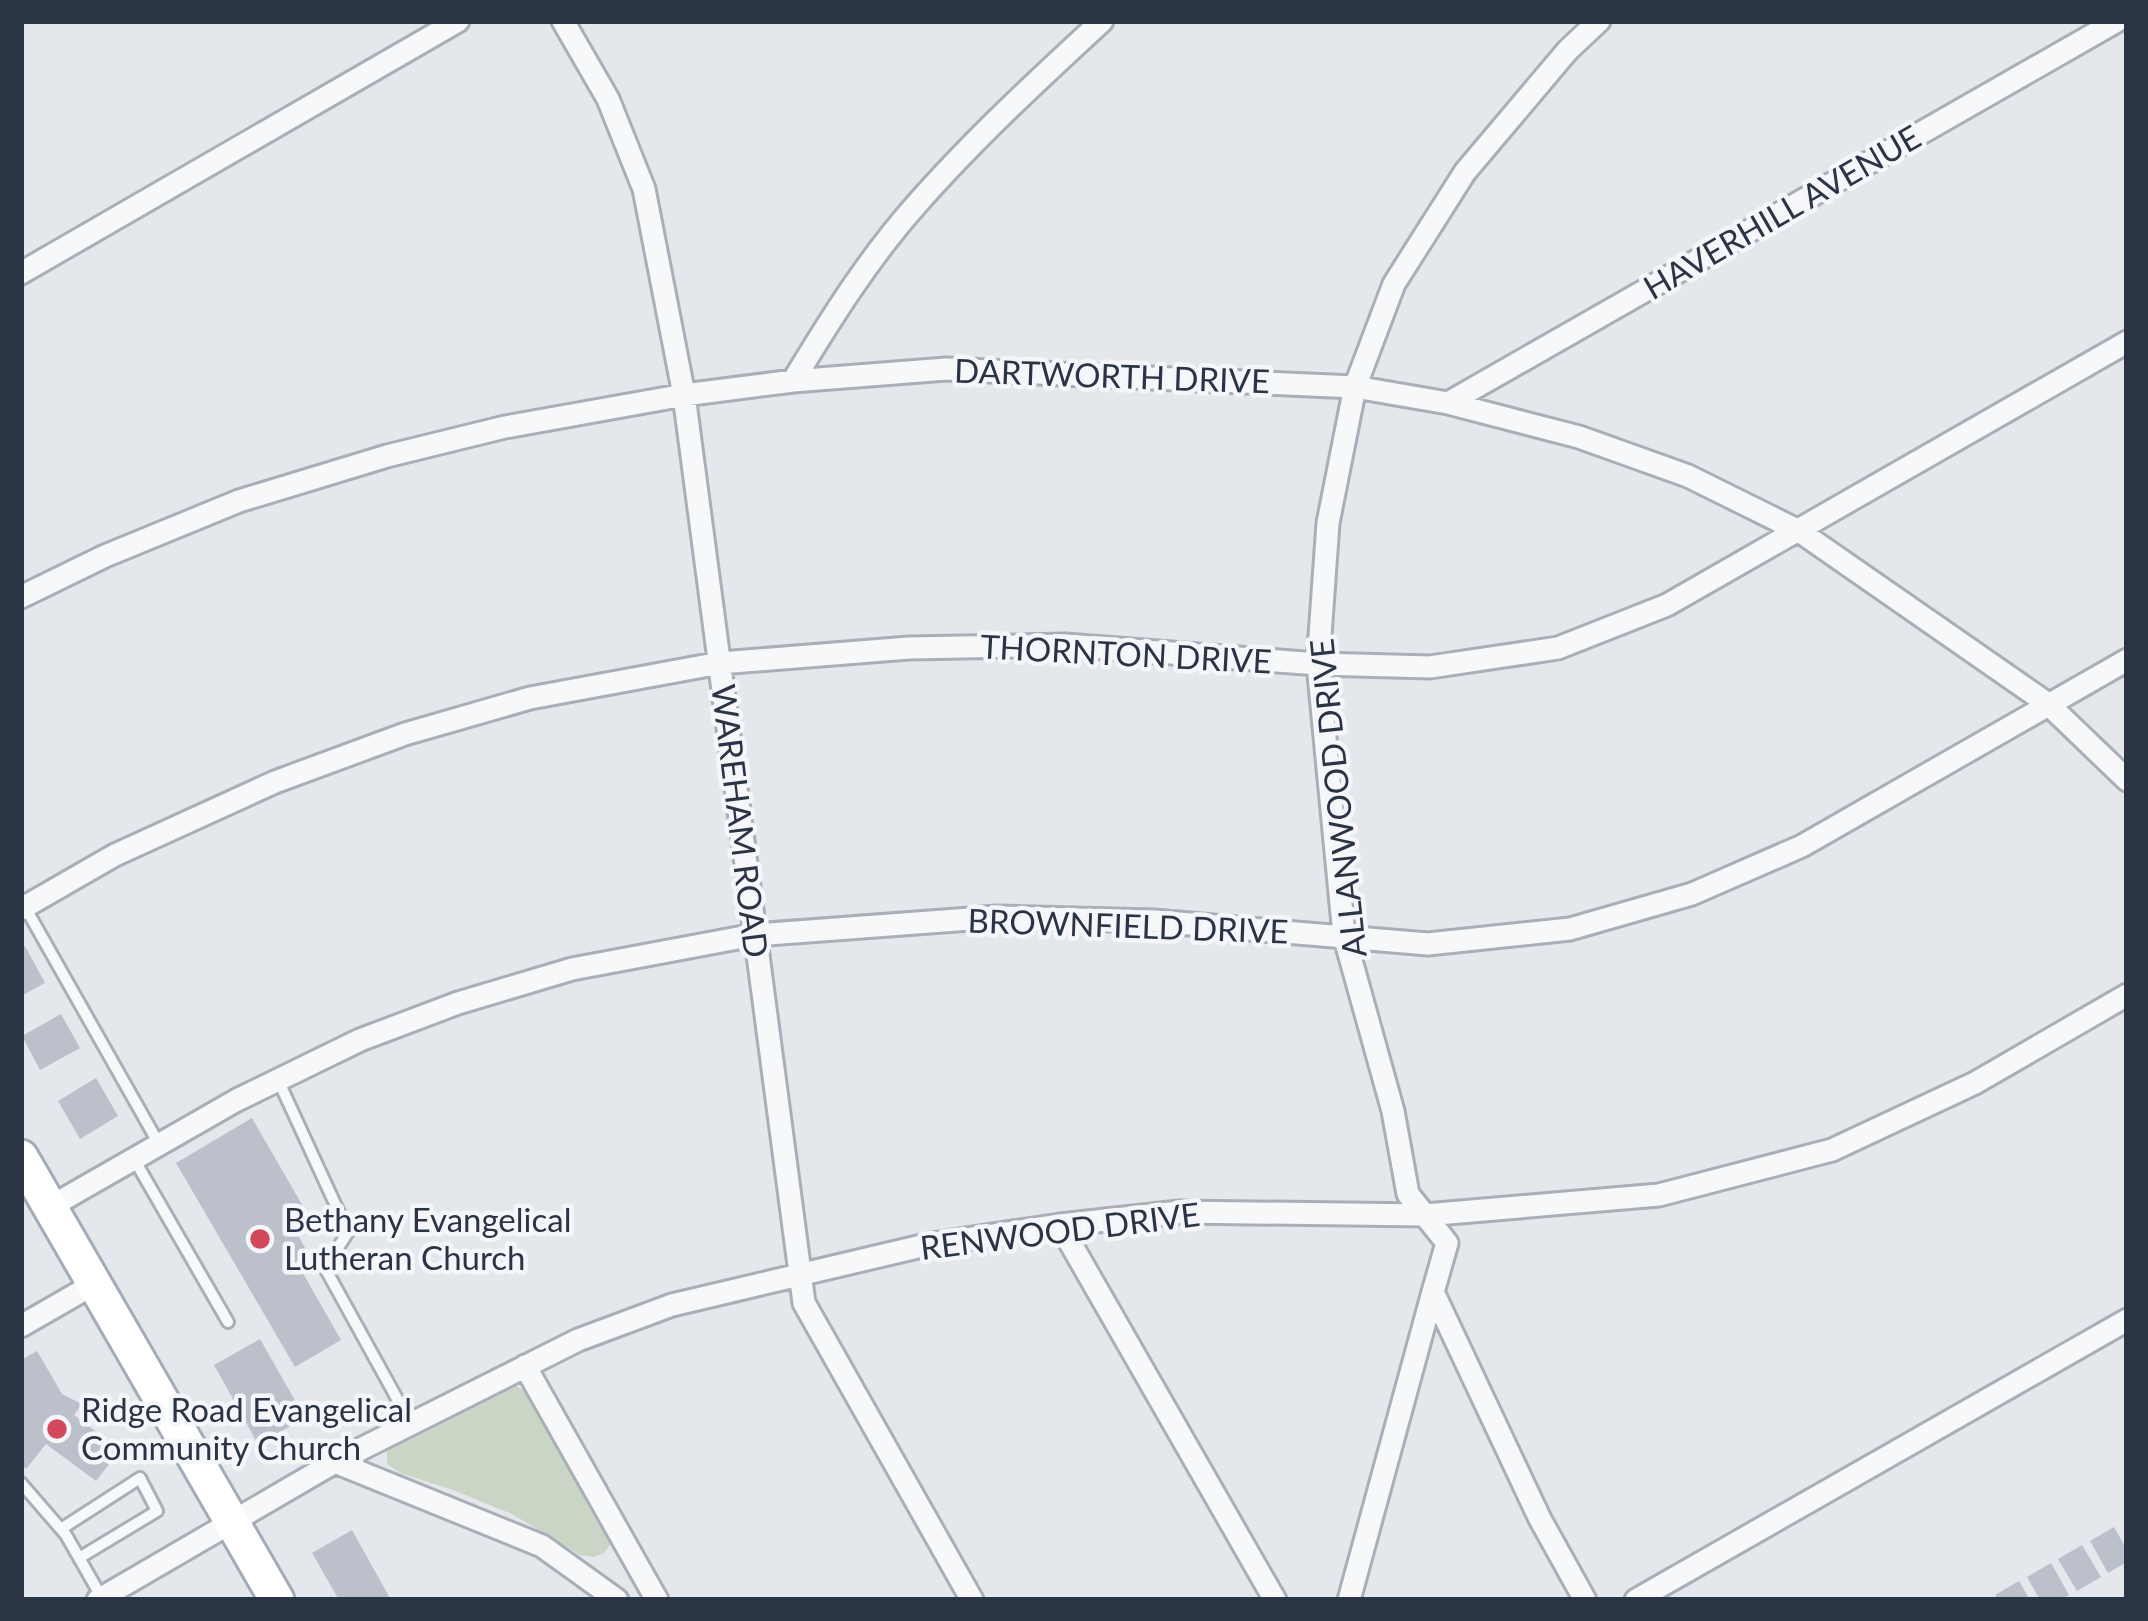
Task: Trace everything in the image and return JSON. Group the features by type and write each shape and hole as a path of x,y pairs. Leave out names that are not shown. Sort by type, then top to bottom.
{"main road":[{"path":"21,1157 277,1600"}],"street":[{"path":"21,273 458,21"},
{"name":"WAREHAM ROAD","path":"563,21 608,99 644,189 684,394 804,1303 972,1600"},
{"path":"793,381 838,305 915,206 1102,21"},
{"name":"ALLANWOOD DRIVE","path":"1433,1292 1447,1243 1408,1194 1393,1112 1344,935 1318,664 1328,523 1355,387 1394,284 1465,172 1568,50 1599,21"},
{"name":"HAVERHILL AVENUE","path":"1448,403 2117,21"},
{"name":"THORNTON DRIVE","path":"23,908 115,855 235,800 406,734 530,698 720,663 909,648 1066,645 1318,664 1430,667 1558,648 1667,604 2127,342"},
{"name":"DARTWORTH DRIVE","path":"21,597 105,556 239,501 505,427 684,394 946,369 1355,387 1448,403 1579,437 1688,476 1798,531 2048,704 2127,780"},
{"name":"BROWNFIELD DRIVE","path":"50,1208 237,1100 360,1040 458,1003 572,969 754,934 997,916 1154,921 1428,944 1570,929 1691,894 1802,846 2127,660"},
{"name":"RENWOOD DRIVE","path":"100,1599 131,1590 335,1462 578,1340 672,1305 926,1245 1060,1225 1179,1212 1425,1215 1659,1195 1832,1150 1975,1083 2127,995"},
{"path":"1060,1225 1275,1600"},
{"path":"21,1326 94,1284"},
{"path":"1349,1600 1433,1292"},
{"path":"1433,1292 1540,1519 1585,1600"},
{"path":"1636,1600 2127,1320"},
{"path":"525,1366 657,1600"},
{"path":"335,1462 542,1546 616,1600"}],"lane":[{"path":"23,908 159,1144"},
{"path":"278,1081 348,1232 325,1268 411,1424"},
{"path":"134,1159 227,1322"},
{"path":"61,1528 140,1478 157,1511 79,1558"},
{"path":"21,1483 61,1528 100,1599"}],"green space":[{"path":"513,1384 528,1393 608,1534 610,1545 604,1553 580,1555 512,1514 387,1464 387,1450 398,1439"}],"building":[{"path":"25,946 45,983 21,996 21,949"},
{"path":"61,1014 80,1048 40,1070 22,1036"},
{"path":"96,1078 118,1116 80,1139 58,1101"},
{"name":"Bethany Evangelical Lutheran Church","path":"252,1118 308,1215 292,1225 308,1253 296,1261 341,1340 295,1367 176,1163"},
{"path":"260,1339 305,1418 258,1444 214,1365"},
{"name":"Ridge Road Evangelical Community Church","path":"37,1351 62,1394 82,1404 74,1415 120,1450 96,1481 46,1444 26,1469 21,1464 21,1360"},
{"path":"2114,1527 2127,1550 2127,1562 2108,1573 2090,1541"},
{"path":"352,1530 391,1600 339,1600 312,1553"},
{"path":"2082,1545 2101,1577 2077,1591 2058,1559"},
{"path":"2051,1563 2069,1595 2040,1600 2027,1577"},
{"path":"2019,1581 2030,1600 1998,1600 1995,1595"}],"place":[{"name":"Bethany Evangelical Lutheran Church","path":"260,1239"},
{"name":"Ridge Road Evangelical Community Church","path":"57,1429"}]}
